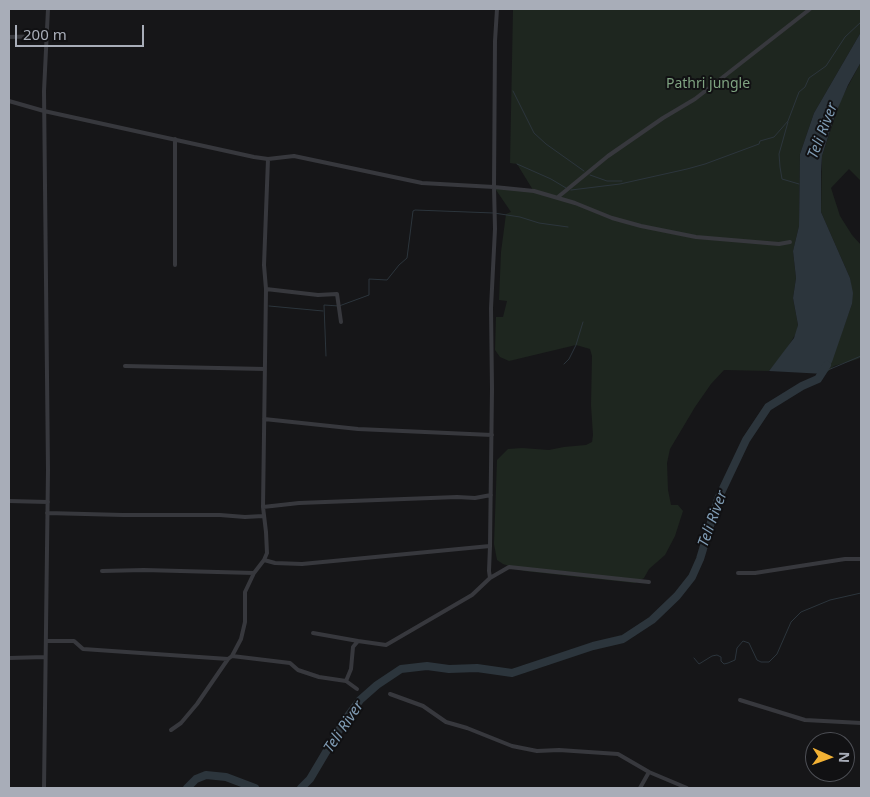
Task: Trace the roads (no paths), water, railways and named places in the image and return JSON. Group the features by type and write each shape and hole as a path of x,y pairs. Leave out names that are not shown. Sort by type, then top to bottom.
{"street":[{"path":"44,788 48,502 44,111 48,9"},
{"path":"490,578 491,308 495,229 495,41 497,9"},
{"path":"558,197 608,156 663,118 695,99 810,9"},
{"path":"9,36 46,36"},
{"path":"9,100 44,111 268,159 294,156 422,182 534,191 558,197 612,218 696,237 779,244 790,242"},
{"path":"175,140 175,265"},
{"path":"171,730 181,723 197,704 232,656 244,634 245,592 267,553 262,507 266,289 264,265 268,159"},
{"path":"266,289 337,294 341,322"},
{"path":"125,366 265,369"},
{"path":"264,419 358,429 492,435"},
{"path":"262,507 299,503 457,497 475,498 491,495"},
{"path":"9,501 48,502"},
{"path":"47,513 220,515 246,518 263,516"},
{"path":"264,560 293,564 330,562 490,546"},
{"path":"738,573 755,573 861,559"},
{"path":"314,633 358,642 386,645 472,594 490,578 509,567 649,582"},
{"path":"102,571 153,570 254,574"},
{"path":"46,641 74,641 83,650 228,659"},
{"path":"346,681 351,669 353,647 358,642"},
{"path":"232,656 290,663 298,670 319,677 346,681 357,689"},
{"path":"9,658 45,657"},
{"path":"390,694 423,706 446,722 467,728 512,746 537,751 559,750 618,754 649,772 688,788"},
{"path":"740,700 804,720 861,723"},
{"path":"640,788 649,772"}],"water":[{"path":"861,32 861,62 848,85 835,115 822,156 821,172 821,212 850,278 853,293 852,304 832,362 825,374 769,371 794,338 798,325 793,298 796,278 793,251 799,226 800,154 814,113"}],"waterway":[{"path":"571,190 620,184 687,169 705,164 774,137 788,121 799,92 805,87 809,78 826,66 845,37 861,22"},
{"path":"513,91 534,133 584,171"},
{"path":"788,122 779,154 782,179 799,184"},
{"path":"517,164 566,188"},
{"path":"590,175 607,181 622,181"},
{"path":"326,356 324,305 339,306 369,295 369,279 387,280 407,258 413,211 494,213 568,227"},
{"path":"269,306 323,311"},
{"path":"564,364 569,359 576,345 583,322"},
{"path":"828,370 861,356"},
{"name":"Teli River","path":"301,788 310,779 345,720 360,700 377,685 401,669 427,666 449,669 477,668 512,673 593,646 623,639 652,620 677,596 692,577 700,559 718,499 746,440 768,407 802,386 818,379 827,365"},
{"name":"Teli River","path":"694,658 699,664 717,655 721,657 721,661 724,664 728,663 735,660 737,648 743,641 749,643 757,660 769,662 777,654 791,622 801,612 830,600 861,593"},
{"name":"Teli River","path":"187,788 196,779 206,775 226,777 255,788"}],"park label":[{"name":"Pathri jungle","path":"708,84"}]}
